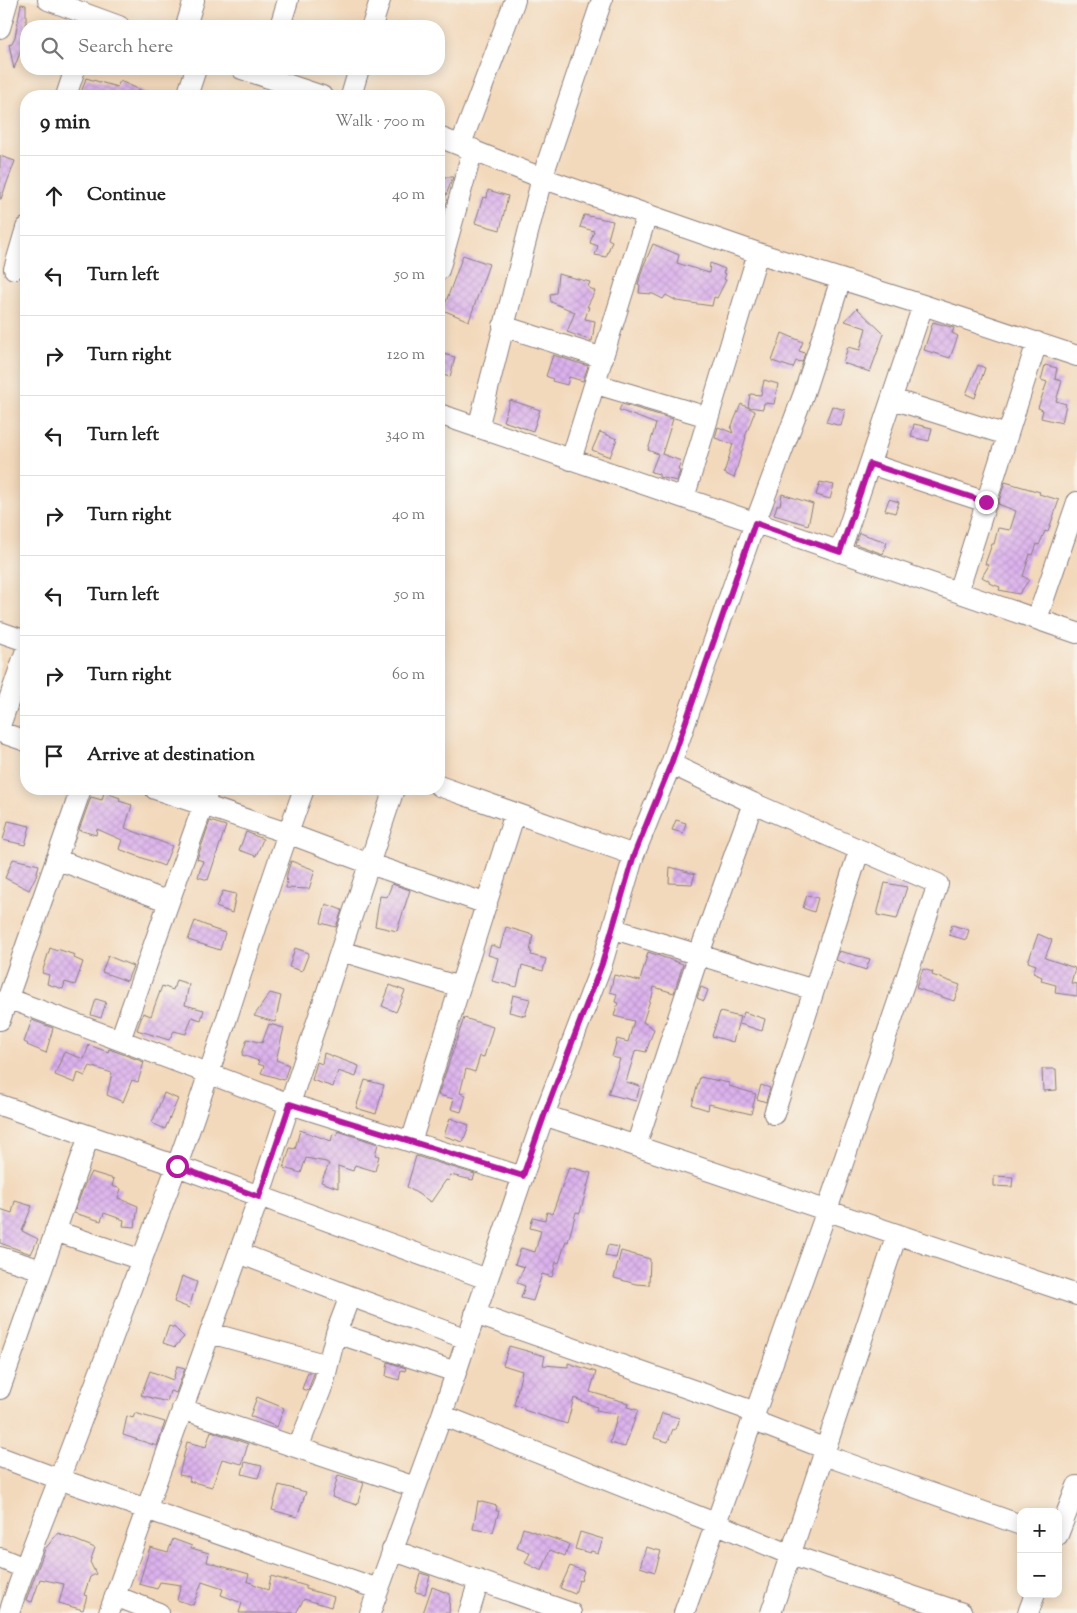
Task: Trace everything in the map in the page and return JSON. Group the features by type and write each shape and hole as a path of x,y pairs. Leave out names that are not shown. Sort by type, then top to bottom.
{"street":[{"path":"0,28 8,0"},
{"path":"48,0 70,4 90,20"},
{"path":"188,20 194,0"},
{"path":"282,20 288,0"},
{"path":"374,20 380,0"},
{"path":"445,231 467,147 515,0"},
{"path":"478,428 542,178 602,0"},
{"path":"68,90 73,75"},
{"path":"189,90 194,75"},
{"path":"268,75 282,90"},
{"path":"353,90 358,75"},
{"path":"445,138 542,178 758,253 1077,356"},
{"path":"572,460 647,214"},
{"path":"13,269 20,247"},
{"path":"684,498 758,253"},
{"path":"370,1613 442,1415 544,1116 602,964 614,929 634,855 671,764 755,523 804,393 841,279"},
{"path":"840,552 923,305"},
{"path":"503,326 603,358"},
{"path":"958,592 1037,342"},
{"path":"596,384 708,417"},
{"path":"892,399 1007,435"},
{"path":"445,416 1077,633"},
{"path":"870,464 986,502"},
{"path":"1037,619 1077,502"},
{"path":"0,632 20,639"},
{"path":"0,726 20,668"},
{"path":"0,732 20,739"},
{"path":"671,764 753,803 938,884 827,1210 684,1613"},
{"path":"445,788 634,855"},
{"path":"0,1020 79,795"},
{"path":"193,795 206,797 287,833 370,864 487,904"},
{"path":"9,1613 24,1568 177,1166 287,833 302,795"},
{"path":"159,1613 112,1605 259,1197 392,795"},
{"path":"120,1040 206,797"},
{"path":"636,1146 699,954 753,803"},
{"path":"411,1142 515,813"},
{"path":"774,1114 859,850"},
{"path":"56,859 169,902"},
{"path":"614,929 814,990"},
{"path":"341,951 460,987"},
{"path":"7,998 290,1104 523,1176"},
{"path":"0,1105 177,1166 487,1279"},
{"path":"544,1116 1077,1295"},
{"path":"0,1389 7,1348 42,1270 88,1136"},
{"path":"55,1232 142,1260"},
{"path":"772,1613 897,1234"},
{"path":"239,1253 467,1339"},
{"path":"0,1257 42,1270"},
{"path":"298,1448 324,1382 336,1333 350,1296"},
{"path":"475,1314 744,1408 762,1424 825,1452 1017,1523"},
{"path":"210,1333 328,1365"},
{"path":"336,1333 456,1372"},
{"path":"182,1409 415,1487"},
{"path":"442,1415 715,1523 909,1605 962,1613"},
{"path":"0,1456 59,1479 378,1590"},
{"path":"1062,1525 1077,1486"},
{"path":"392,1550 571,1613"},
{"path":"0,1558 24,1568"},
{"path":"469,1613 480,1580"},
{"path":"1028,1613 1034,1598"}],"building":[{"path":"21,4 26,5 26,20 20,20 20,52 14,69 9,44 12,43 15,37"},
{"path":"86,78 117,87 120,81 140,90 82,90"},
{"path":"0,156 15,161 1,199 0,199"},
{"path":"445,177 453,177 445,198"},
{"path":"488,190 508,196 500,230 475,223 483,197 487,198"},
{"path":"584,215 613,221 608,239 612,241 606,257 595,255 598,246 590,243 594,231 580,227"},
{"path":"653,244 679,255 677,263 709,273 710,263 725,269 723,273 726,274 724,279 726,280 717,298 714,297 712,306 677,301 666,295 663,299 653,294 639,293 640,285 638,284"},
{"path":"463,255 489,264 469,321 445,311 445,304"},
{"path":"558,274 590,282 588,287 595,291 587,307 589,307 585,319 595,321 592,341 567,332 575,312 551,302 550,294 556,293"},
{"path":"857,308 884,334 870,372 843,363 848,347 860,350 866,328 845,321"},
{"path":"933,322 954,328 952,333 958,336 950,358 924,350"},
{"path":"782,333 803,342 799,351 805,353 802,362 796,361 793,368 772,361"},
{"path":"445,354 455,357 450,377 445,376"},
{"path":"553,355 588,366 583,381 569,377 567,385 552,381 553,379 546,376"},
{"path":"978,365 985,368 975,398 966,394"},
{"path":"1045,365 1057,368 1055,379 1062,381 1056,401 1066,404 1062,423 1041,418 1043,410 1038,408 1047,382 1041,380"},
{"path":"764,380 778,384 774,404 764,403 763,409 748,407 750,394 761,395"},
{"path":"510,400 540,410 533,431 503,421"},
{"path":"622,404 673,419 662,454 681,461 677,481 659,477 659,474 651,472 658,454 648,450 656,424 619,410"},
{"path":"741,404 755,411 745,437 734,478 724,473 733,444 715,438 718,427 733,433 731,428"},
{"path":"832,406 845,410 841,426 826,422"},
{"path":"914,424 932,428 929,441 911,437"},
{"path":"600,432 617,439 610,457 592,450"},
{"path":"820,482 834,485 830,499 816,495"},
{"path":"1005,482 1040,492 1039,494 1059,500 1048,532 1045,531 1033,555 1030,554 1023,576 1029,580 1019,594 999,590 1000,587 989,583 989,581 982,577 989,565 985,564 992,544 994,544 998,528 1010,530 1016,511 998,504"},
{"path":"782,494 813,504 808,525 774,515 777,505 780,505"},
{"path":"889,499 899,502 895,513 885,510"},
{"path":"859,533 887,542 883,554 855,544"},
{"path":"103,795 112,795 120,798 119,801 132,805 125,828 172,846 164,866 119,849 122,840 97,829 96,835 79,830 91,797 102,800"},
{"path":"676,820 686,823 683,833 672,830"},
{"path":"8,821 30,826 25,845 3,840"},
{"path":"210,821 226,826 208,880 198,877 203,861 197,859"},
{"path":"246,832 263,839 256,856 239,850"},
{"path":"13,859 39,865 29,890 5,878"},
{"path":"291,861 315,870 309,889 286,888 287,874"},
{"path":"670,867 695,874 692,884 669,883"},
{"path":"885,883 907,887 897,919 877,915"},
{"path":"392,884 410,890 397,931 375,926 380,896 387,897"},
{"path":"223,891 236,894 232,913 216,907"},
{"path":"807,895 818,898 814,912 803,908"},
{"path":"326,904 342,910 336,927 321,923"},
{"path":"195,921 225,933 220,950 188,940"},
{"path":"952,925 969,930 966,940 949,935"},
{"path":"506,927 533,935 531,955 546,959 543,971 522,965 517,987 492,981 498,958 488,955 491,945 500,948"},
{"path":"1038,934 1052,940 1045,958 1075,968 1071,983 1077,984 1077,996 1055,993 1056,985 1041,981 1042,977 1033,973 1036,965 1028,962"},
{"path":"50,948 75,955 74,958 83,962 75,985 65,982 63,989 47,984 49,975 42,973"},
{"path":"295,948 309,953 302,971 289,967"},
{"path":"839,951 870,959 866,970 836,960"},
{"path":"648,952 683,964 674,993 654,987 643,1022 654,1029 646,1052 637,1050 635,1052 626,1082 640,1086 636,1101 608,1094 620,1059 612,1057 617,1039 628,1042 634,1021 614,1016 618,1003 615,1002 617,994 610,992 614,975 640,981"},
{"path":"108,956 133,966 127,981 102,972"},
{"path":"923,969 933,972 932,975 960,985 954,1001 916,988"},
{"path":"176,980 189,984 185,1005 204,1010 201,1020 192,1017 186,1034 174,1031 169,1040 137,1030 143,1013 151,1016 162,986 173,990"},
{"path":"390,985 405,991 396,1012 382,1006"},
{"path":"701,987 708,990 704,1001 697,998"},
{"path":"270,993 281,996 275,1022 254,1016"},
{"path":"513,995 530,999 525,1016 509,1012"},
{"path":"96,999 106,1002 101,1018 91,1015"},
{"path":"720,1012 740,1017 733,1042 712,1036"},
{"path":"744,1012 765,1019 762,1031 740,1024"},
{"path":"464,1018 493,1027 484,1057 480,1056 475,1072 466,1069 460,1093 466,1095 461,1112 451,1109 454,1099 438,1095"},
{"path":"32,1020 53,1028 46,1053 24,1042"},
{"path":"269,1024 284,1028 276,1060 289,1065 284,1080 261,1073 264,1066 258,1064 259,1061 242,1055 247,1039 262,1043"},
{"path":"89,1045 108,1052 109,1049 144,1062 138,1082 132,1080 123,1102 107,1095 112,1073 90,1066 85,1076 78,1073 75,1083 55,1075 64,1052 84,1059"},
{"path":"324,1053 359,1066 356,1077 338,1071 333,1087 312,1080 317,1062 322,1064"},
{"path":"1042,1069 1056,1069 1057,1090 1043,1091"},
{"path":"700,1077 729,1083 729,1086 756,1094 751,1114 709,1104 708,1110 692,1105"},
{"path":"365,1080 384,1085 376,1114 356,1108"},
{"path":"761,1085 770,1088 766,1102 757,1099"},
{"path":"164,1093 178,1099 165,1129 152,1123"},
{"path":"450,1118 469,1125 463,1142 444,1136"},
{"path":"300,1130 331,1141 333,1134 337,1135 338,1131 378,1144 375,1155 379,1156 375,1171 355,1165 353,1171 338,1166 338,1188 321,1182 329,1164 326,1162 306,1158 301,1173 284,1168 290,1148 295,1149"},
{"path":"416,1156 475,1174 473,1180 450,1175 449,1181 446,1180 431,1202 407,1187"},
{"path":"569,1167 591,1173 580,1213 576,1212 568,1242 566,1241 559,1263 556,1262 552,1277 542,1274 533,1301 521,1298 525,1286 517,1283 524,1267 515,1264 521,1248 535,1252 541,1231 530,1228 533,1217 545,1220 547,1212 552,1214"},
{"path":"91,1172 114,1179 112,1186 121,1189 118,1198 138,1206 135,1227 123,1226 124,1220 104,1213 101,1221 74,1213"},
{"path":"994,1176 1013,1177 1012,1187 994,1186"},
{"path":"15,1201 32,1206 22,1231 38,1239 31,1254 0,1243 0,1209 12,1213"},
{"path":"608,1245 619,1247 616,1258 605,1256"},
{"path":"621,1251 650,1259 649,1285 636,1284 614,1278"},
{"path":"182,1276 197,1282 189,1308 174,1302"},
{"path":"169,1326 175,1328 184,1337 175,1347 163,1343"},
{"path":"509,1346 545,1356 543,1365 568,1367 568,1363 596,1372 590,1392 628,1403 627,1407 638,1410 625,1447 610,1443 618,1414 596,1410 597,1407 574,1398 567,1424 514,1405 522,1371 503,1365"},
{"path":"388,1362 406,1368 405,1371 401,1370 399,1380 386,1376"},
{"path":"177,1366 185,1368 176,1393 170,1391 167,1402 141,1395 150,1371 173,1380"},
{"path":"308,1372 314,1373 308,1391 302,1389"},
{"path":"257,1397 284,1408 277,1427 250,1416"},
{"path":"135,1413 165,1422 157,1446 123,1435 127,1416 133,1418"},
{"path":"662,1413 679,1418 668,1442 654,1438"},
{"path":"211,1431 248,1444 242,1464 222,1459 212,1487 189,1481 190,1477 179,1475 187,1442 206,1447"},
{"path":"245,1462 262,1466 258,1478 242,1474"},
{"path":"338,1475 364,1483 357,1505 332,1497"},
{"path":"279,1485 306,1492 297,1517 272,1510"},
{"path":"478,1501 497,1506 496,1511 499,1511 493,1532 473,1529"},
{"path":"523,1528 569,1544 565,1556 550,1550 542,1571 525,1563 530,1553 517,1548"},
{"path":"580,1532 603,1539 598,1553 575,1549"},
{"path":"58,1533 95,1548 90,1562 96,1574 90,1577 84,1595 87,1596 83,1610 59,1603 64,1584 40,1579 32,1602 26,1600 45,1549"},
{"path":"173,1539 192,1546 191,1548 209,1553 207,1562 249,1574 247,1581 268,1590 271,1576 306,1586 306,1589 334,1597 331,1607 304,1599 296,1613 239,1613 242,1603 221,1595 223,1589 202,1582 193,1605 177,1600 181,1585 160,1582 157,1589 139,1584 150,1547 168,1552"},
{"path":"646,1547 661,1551 655,1572 640,1567"},
{"path":"570,1566 584,1571 575,1594 560,1588"},
{"path":"420,1573 430,1576 425,1594 415,1592"},
{"path":"432,1587 450,1594 449,1613 423,1613"}],"route":[{"path":"177,1166 259,1197 290,1104 523,1176 602,964 614,929 634,855 671,764 755,523 840,552 870,464 986,502"}]}
